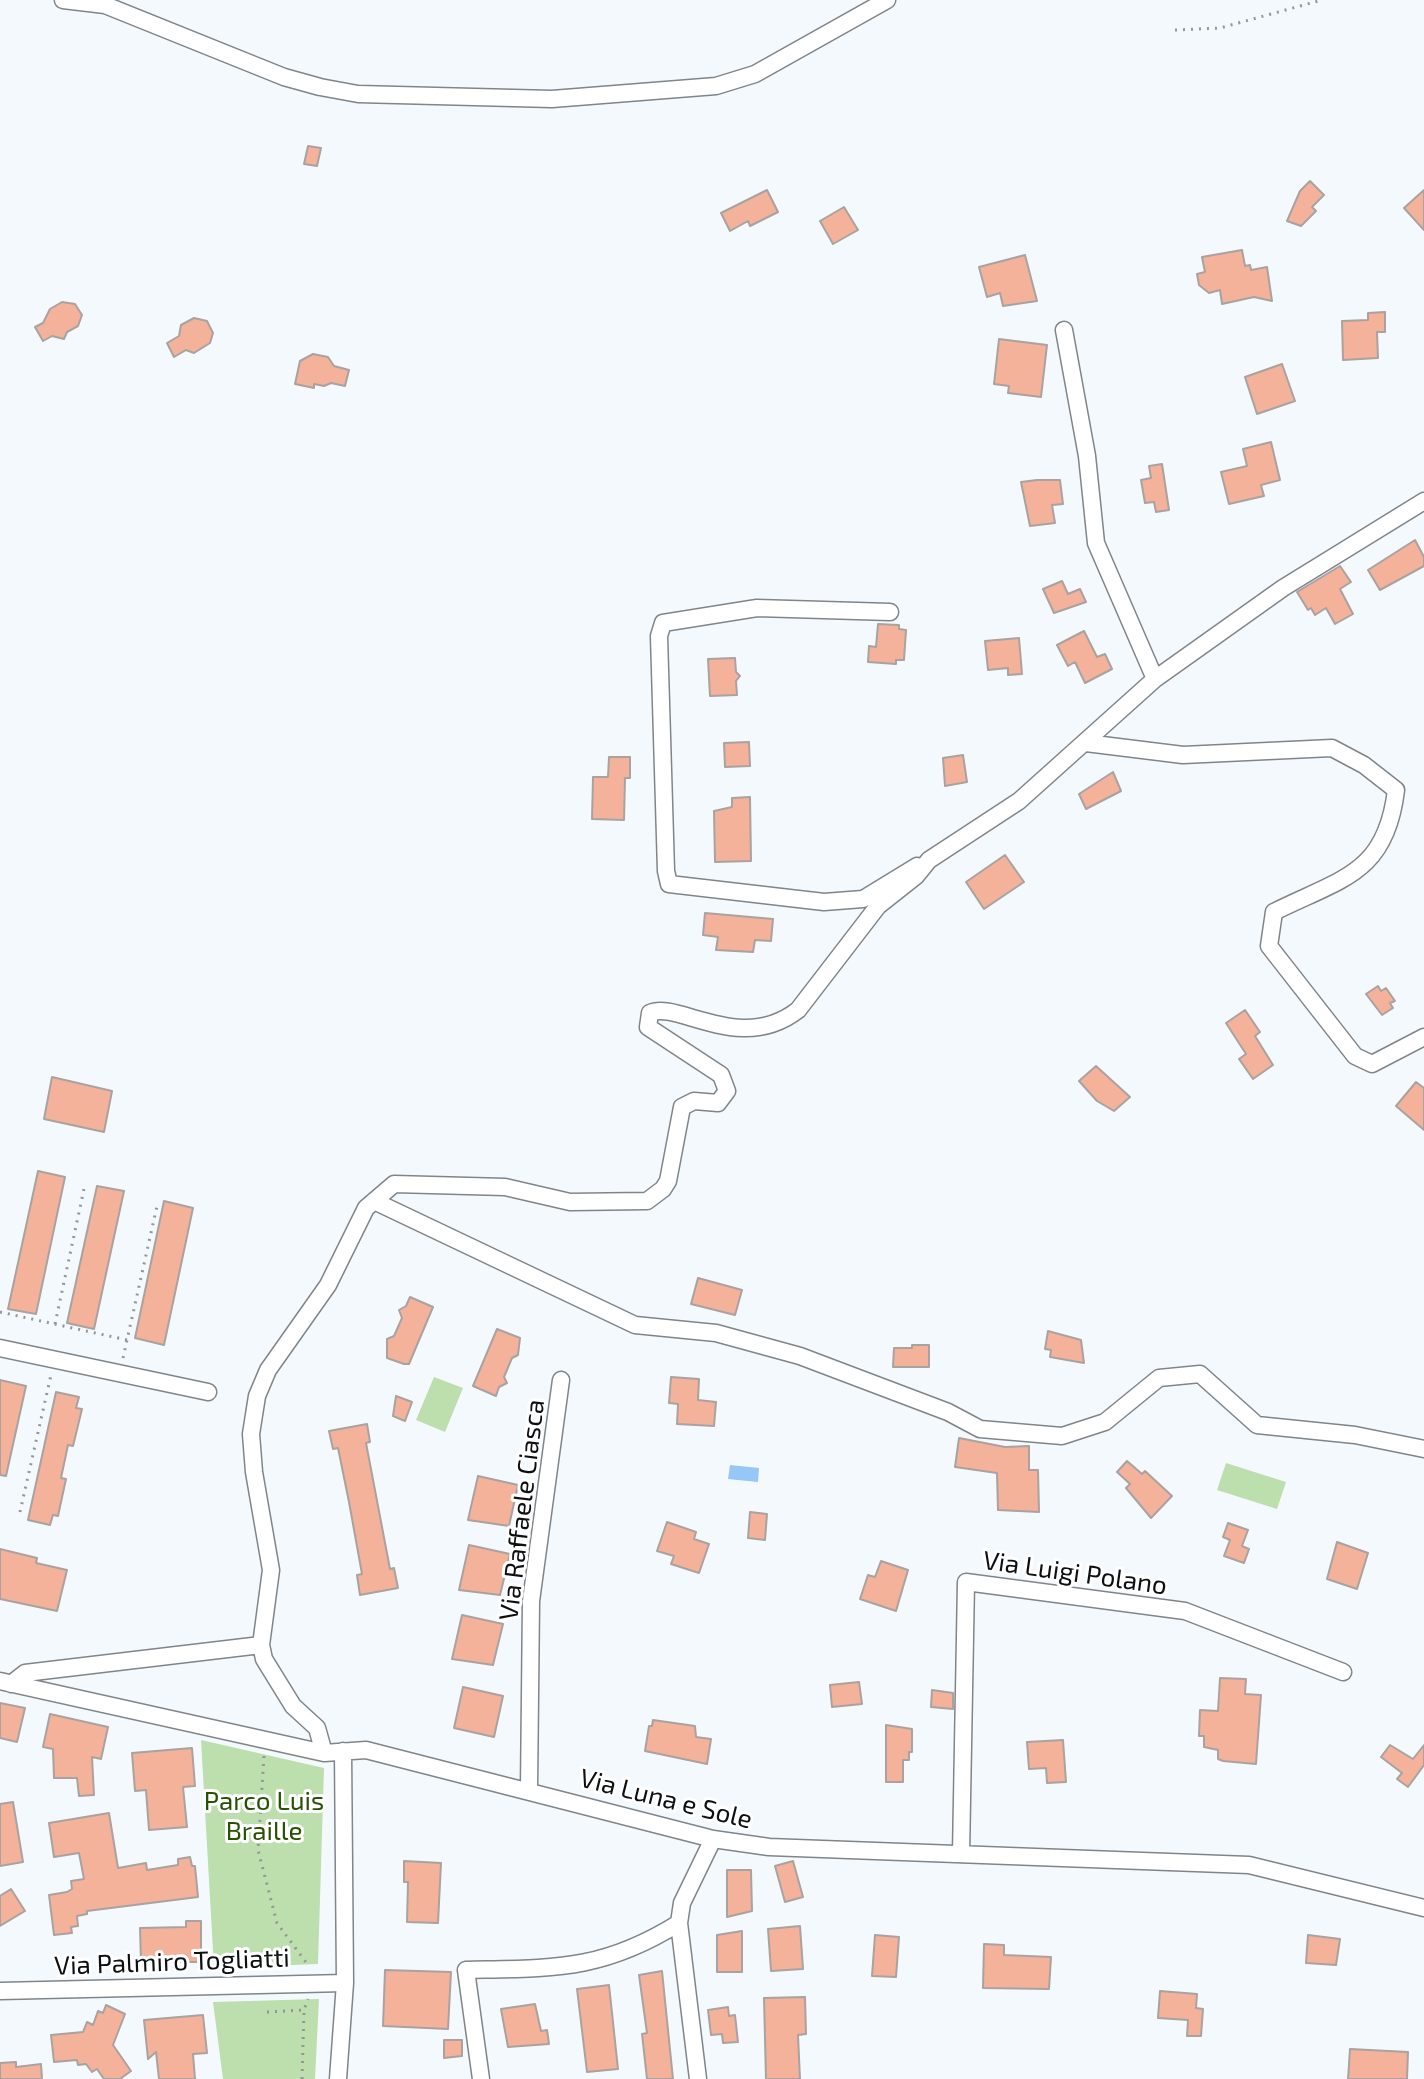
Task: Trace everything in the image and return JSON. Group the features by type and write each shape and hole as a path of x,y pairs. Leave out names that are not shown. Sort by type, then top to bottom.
{"street":[{"path":"63,0 105,5 284,77 320,87 358,94 552,99 716,86 755,74 887,0"},
{"path":"1064,330 1087,456 1096,543 1155,679"},
{"path":"890,612 757,608 663,623 659,636 666,871 669,884 824,902 863,899 1019,801 1155,679 1283,588 1424,501"},
{"path":"1086,743 1183,755 1332,748 1364,765 1396,790 1393,819 1383,846 1358,870 1274,912 1269,946 1355,1056 1372,1064 1424,1037"},
{"path":"324,1753 317,1728 293,1706 264,1659 261,1645 271,1570 254,1472 251,1434 257,1396 268,1370 328,1285 345,1247 374,1201 394,1184 411,1183 505,1187 570,1202 637,1203 655,1196 668,1181 682,1107 694,1101 718,1103 727,1091 721,1075 648,1027 650,1013 660,1010 720,1028 762,1027 786,1020 798,1010 878,906 916,876 929,860"},
{"path":"374,1201 635,1325 716,1333 800,1356 948,1412 980,1429 1062,1436 1105,1422 1159,1378 1200,1374 1257,1425 1355,1435 1424,1449"},
{"path":"0,1348 208,1392"},
{"name":"Via Raffaele Ciasca","path":"529,1789 531,1601 561,1380"},
{"name":"Via Luigi Polano","path":"961,1854 966,1582 1185,1611 1343,1672"},
{"path":"6,1682 25,1673 261,1645"},
{"name":"Via Luna e Sole","path":"6,1682 324,1753 366,1750 529,1789 713,1839 769,1847 1249,1865 1424,1908"},
{"path":"338,2079 345,1983 343,1751"},
{"path":"698,2079 679,1923 682,1903 713,1839"},
{"path":"481,2079 466,1970 568,1968 640,1947 679,1923"},
{"name":"Via Palmiro Togliatti","path":"0,1991 345,1983"}],"path":[{"path":"1175,30 1220,28 1322,0"},
{"path":"55,1324 84,1189"},
{"path":"120,1374 157,1206"},
{"path":"0,1312 127,1340"},
{"path":"20,1512 54,1360"},
{"path":"265,1751 258,1850 277,1923 308,1965"},
{"path":"302,2079 304,2010 308,1999"},
{"path":"267,2012 304,2010"}],"green space":[{"path":"434,1377 463,1388 445,1432 416,1420"},
{"path":"1226,1463 1286,1482 1277,1509 1217,1490"},
{"name":"Parco Luis Braille","path":"201,1740 324,1768 318,1964 214,1968"},
{"path":"319,1999 315,2079 223,2079 213,2002"}],"water":[{"path":"730,1465 759,1468 758,1482 728,1479"}],"building":[{"path":"308,146 321,148 317,166 304,164"},
{"path":"1310,181 1324,195 1312,207 1316,211 1301,226 1287,221 1300,191"},
{"path":"767,190 778,212 750,226 748,221 730,231 721,213"},
{"path":"1424,190 1424,230 1404,208"},
{"path":"844,207 858,230 833,244 820,221"},
{"path":"1242,250 1245,266 1250,265 1251,270 1267,267 1272,301 1254,297 1222,304 1220,290 1209,293 1199,285 1197,274 1205,272 1202,257"},
{"path":"1025,255 1037,301 1003,306 1000,293 987,297 979,267"},
{"path":"62,302 75,304 82,315 78,326 67,332 64,339 52,336 43,341 35,327 43,323 50,309"},
{"path":"1385,312 1385,332 1377,332 1378,358 1343,360 1342,321 1368,320 1368,313"},
{"path":"194,318 207,321 213,333 210,343 194,353 186,350 174,357 167,343 179,336 181,325"},
{"path":"999,339 1047,345 1041,397 1008,393 1009,386 994,384"},
{"path":"313,354 328,357 334,366 349,370 345,386 314,384 314,388 295,384 300,361"},
{"path":"1282,364 1295,401 1257,414 1245,377"},
{"path":"1271,442 1280,480 1261,485 1264,496 1229,504 1221,472 1247,466 1243,449"},
{"path":"1162,464 1169,510 1156,512 1154,502 1145,503 1141,480 1151,478 1149,466"},
{"path":"1060,480 1063,504 1052,505 1055,523 1030,526 1021,482"},
{"path":"1415,540 1424,557 1424,566 1380,590 1368,570"},
{"path":"1340,566 1351,582 1340,589 1353,614 1335,624 1326,608 1315,615 1311,608 1308,610 1297,592"},
{"path":"1062,581 1068,594 1080,589 1086,602 1054,613 1043,589"},
{"path":"878,624 899,625 899,629 906,630 904,660 896,660 896,664 868,662 869,646 876,647"},
{"path":"1084,631 1097,657 1105,654 1112,669 1085,683 1075,662 1068,666 1057,645"},
{"path":"1019,638 1022,674 1008,675 1008,668 988,670 985,641"},
{"path":"735,658 736,672 740,676 736,681 737,695 710,696 708,659"},
{"path":"749,742 750,766 725,767 724,743"},
{"path":"963,755 967,782 945,786 943,758"},
{"path":"609,757 630,757 630,778 625,778 624,820 592,819 593,777 608,777"},
{"path":"1113,772 1121,791 1086,809 1079,794"},
{"path":"750,797 751,861 715,862 714,811 732,807 732,798"},
{"path":"1005,855 1024,882 984,909 966,882"},
{"path":"705,913 773,919 771,941 755,940 753,952 716,950 718,937 703,935"},
{"path":"1378,986 1381,991 1386,988 1395,1001 1390,1003 1393,1008 1382,1015 1366,994"},
{"path":"1245,1010 1260,1032 1255,1036 1273,1065 1253,1079 1239,1059 1246,1054 1226,1023"},
{"path":"1096,1066 1130,1097 1114,1111 1097,1101 1079,1081"},
{"path":"52,1077 112,1091 104,1132 44,1119"},
{"path":"1416,1082 1424,1088 1424,1130 1396,1106"},
{"path":"38,1171 65,1177 36,1314 8,1309"},
{"path":"97,1186 124,1191 94,1329 67,1323"},
{"path":"164,1201 193,1208 164,1345 135,1338"},
{"path":"698,1278 742,1290 735,1315 691,1304"},
{"path":"410,1297 433,1307 409,1364 404,1364 387,1358 387,1339 394,1336 402,1318 399,1310 406,1306"},
{"path":"497,1329 520,1338 518,1355 512,1358 504,1377 507,1383 499,1387 496,1396 473,1386"},
{"path":"1048,1331 1081,1340 1084,1363 1050,1357 1051,1350 1045,1349"},
{"path":"912,1345 929,1345 929,1367 893,1367 894,1348 912,1348"},
{"path":"671,1377 699,1379 698,1400 716,1402 714,1426 677,1424 678,1404 669,1403"},
{"path":"0,1380 26,1386 6,1476 0,1475"},
{"path":"56,1392 79,1397 76,1408 82,1409 73,1446 68,1445 61,1478 66,1479 58,1516 53,1515 50,1525 28,1520"},
{"path":"396,1396 412,1402 405,1421 393,1416"},
{"path":"367,1424 370,1442 366,1443 390,1569 394,1568 398,1588 360,1595 357,1575 362,1574 349,1502 338,1448 333,1449 329,1431"},
{"path":"959,1438 1005,1447 1029,1446 1029,1470 1038,1470 1039,1512 998,1510 997,1473 955,1467"},
{"path":"1127,1461 1142,1474 1145,1471 1172,1496 1151,1518 1126,1488 1130,1484 1117,1472"},
{"path":"478,1476 518,1485 509,1526 468,1520"},
{"path":"750,1512 767,1514 765,1540 748,1538"},
{"path":"667,1522 696,1532 694,1539 709,1544 699,1573 671,1564 674,1556 657,1551"},
{"path":"1228,1523 1248,1530 1242,1546 1249,1549 1244,1563 1224,1556 1230,1540 1223,1537"},
{"path":"1337,1542 1368,1553 1357,1589 1327,1579"},
{"path":"469,1545 510,1554 500,1595 459,1590"},
{"path":"0,1549 37,1558 36,1563 67,1570 57,1611 0,1599"},
{"path":"881,1561 908,1570 896,1611 860,1599 868,1575 875,1577"},
{"path":"462,1615 503,1624 493,1665 452,1659"},
{"path":"1220,1678 1246,1679 1245,1694 1261,1695 1256,1764 1218,1759 1218,1750 1204,1747 1204,1736 1199,1736 1200,1710 1218,1711"},
{"path":"859,1682 862,1704 832,1707 830,1685"},
{"path":"463,1687 503,1696 494,1737 454,1728"},
{"path":"932,1690 953,1693 953,1709 931,1707"},
{"path":"0,1703 25,1708 17,1742 0,1738"},
{"path":"50,1714 108,1727 101,1759 92,1757 94,1795 79,1796 77,1778 54,1778 53,1749 43,1747"},
{"path":"653,1720 695,1726 696,1737 711,1739 707,1764 645,1751"},
{"path":"886,1725 912,1729 912,1752 909,1752 909,1760 903,1760 903,1782 886,1782"},
{"path":"1063,1740 1066,1782 1047,1783 1046,1768 1029,1769 1027,1742"},
{"path":"1390,1745 1413,1759 1424,1745 1424,1765 1408,1787 1397,1779 1402,1773 1381,1757"},
{"path":"192,1748 195,1786 183,1787 187,1827 149,1830 146,1790 135,1791 132,1753"},
{"path":"13,1802 23,1862 0,1866 0,1804"},
{"path":"109,1813 118,1868 146,1863 147,1870 178,1865 178,1859 190,1857 192,1866 195,1866 198,1897 87,1911 87,1914 77,1916 78,1926 71,1927 72,1933 54,1935 49,1895 67,1892 72,1889 71,1881 84,1879 79,1853 54,1857 49,1823"},
{"path":"404,1861 441,1863 438,1923 407,1922 408,1882 404,1882"},
{"path":"793,1861 803,1897 785,1902 775,1866"},
{"path":"727,1870 751,1870 752,1911 727,1917"},
{"path":"11,1889 25,1911 0,1926 0,1896"},
{"path":"186,1921 201,1921 201,1962 141,1962 140,1928 186,1927"},
{"path":"800,1926 803,1969 771,1971 768,1929"},
{"path":"742,1931 742,1972 717,1972 717,1935"},
{"path":"875,1935 899,1937 896,1977 872,1976"},
{"path":"1308,1935 1340,1939 1336,1965 1306,1963"},
{"path":"984,1944 1004,1945 1004,1955 1051,1957 1049,1989 983,1988"},
{"path":"385,1970 451,1972 448,2029 383,2026"},
{"path":"662,1971 673,2079 647,2079 642,2034 647,2033 639,1975"},
{"path":"609,1985 618,2069 587,2072 577,1989"},
{"path":"1160,1991 1197,1994 1196,2008 1203,2009 1201,2036 1187,2036 1188,2020 1158,2018"},
{"path":"805,1997 806,2034 798,2035 800,2079 766,2079 764,1998"},
{"path":"535,2004 541,2031 547,2030 549,2044 508,2047 501,2009"},
{"path":"106,2005 125,2014 113,2045 131,2071 120,2079 104,2079 97,2069 92,2072 86,2064 78,2065 77,2060 54,2062 51,2035 83,2032 87,2022 93,2025 98,2011 103,2013"},
{"path":"728,2007 729,2016 735,2015 738,2042 723,2043 722,2034 711,2035 708,2010"},
{"path":"203,2015 207,2053 193,2054 195,2079 159,2079 156,2052 148,2059 144,2020"},
{"path":"444,2040 462,2040 462,2056 444,2058"},
{"path":"1350,2049 1408,2052 1407,2079 1348,2079"},
{"path":"16,2062 16,2067 41,2064 42,2079 0,2079 0,2063"}]}
